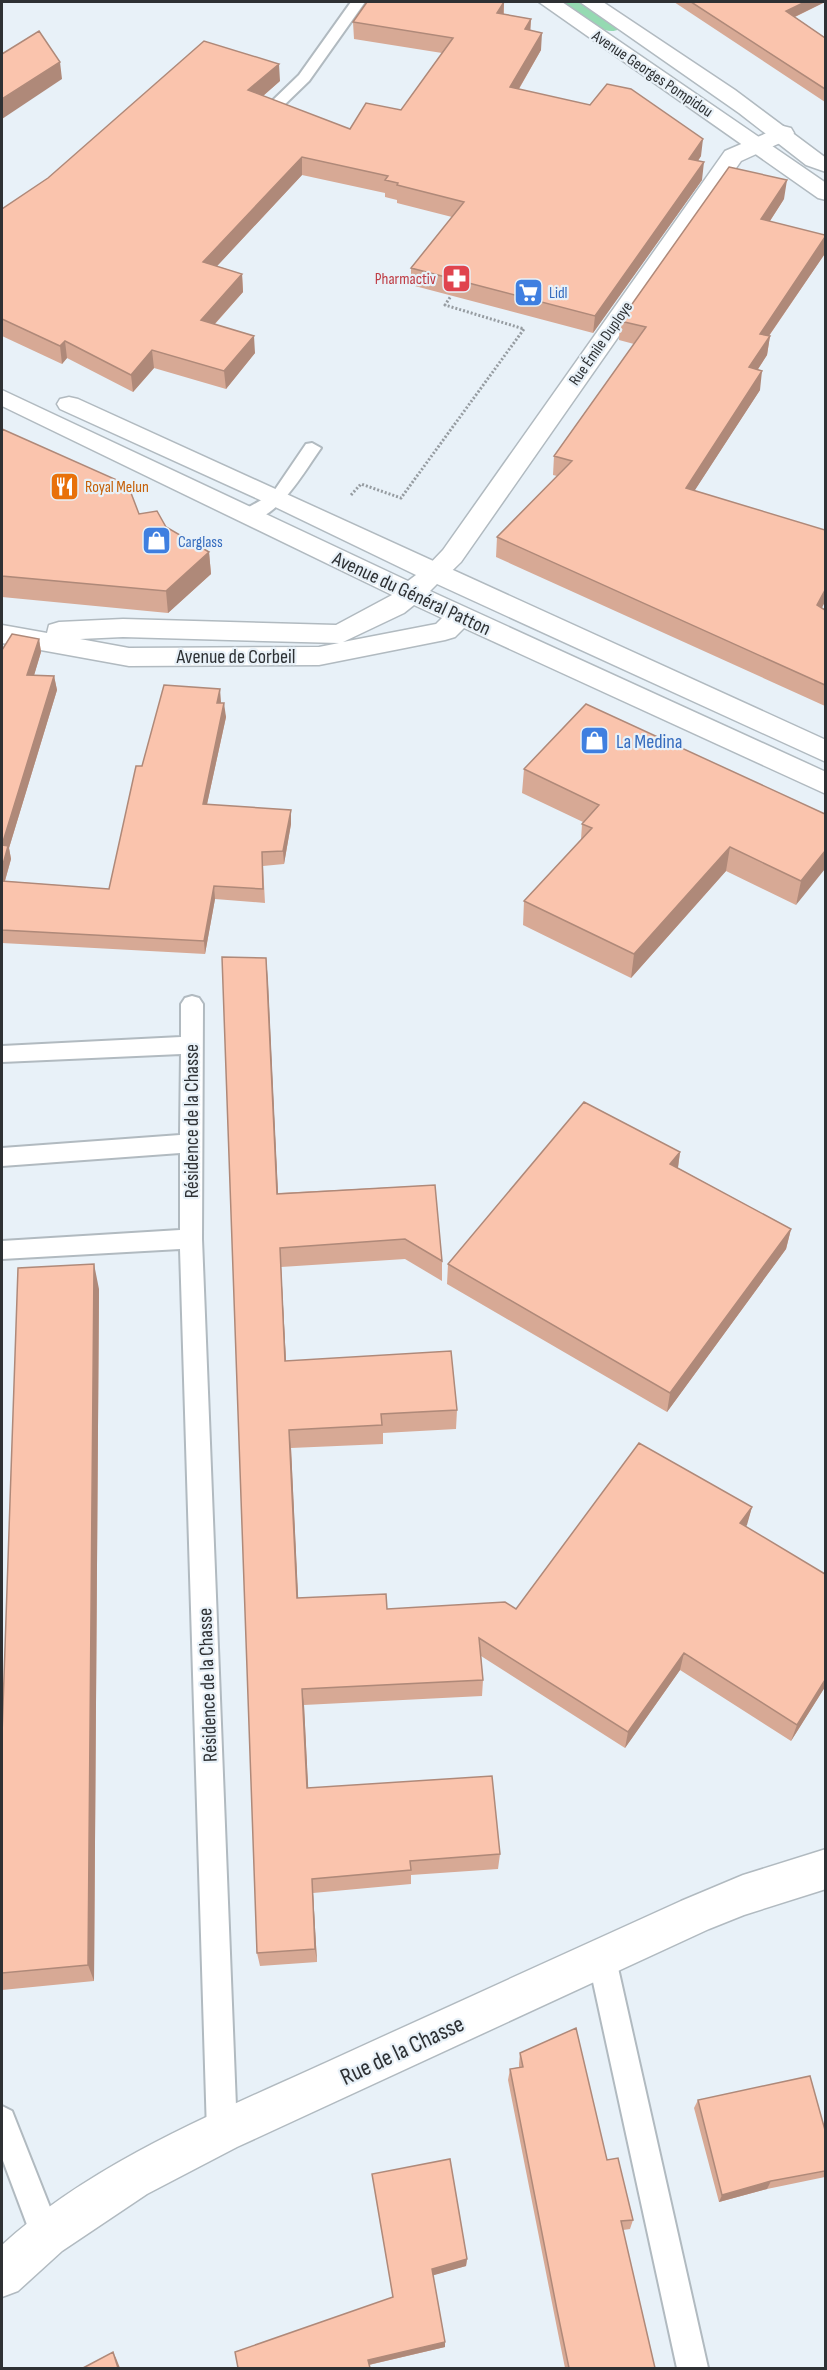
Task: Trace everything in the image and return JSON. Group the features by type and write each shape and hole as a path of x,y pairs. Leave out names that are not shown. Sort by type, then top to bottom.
{"main road":[{"name":"Avenue Georges Pompidou","path":"549,2 825,193"},
{"name":"Avenue Georges Pompidou","path":"590,2 783,133 808,157 825,167"},
{"name":"Rue Émile Duploye","path":"434,573 452,556 733,156 783,133"},
{"name":"Avenue du Général Patton","path":"2,374 278,498 434,573 825,752"},
{"name":"Avenue du Général Patton","path":"2,397 246,516 825,784"},
{"name":"Avenue de Corbeil","path":"2,634 123,628 340,634 395,607 434,573"},
{"name":"Avenue de Corbeil","path":"2,634 129,657 319,656 445,631 461,616"},
{"name":"Rue de la Chasse","path":"2,2276 46,2235 132,2179 222,2132 743,1895 825,1869"}],"lane":[{"path":"275,106 304,78 358,2"},
{"path":"246,516 278,498 312,448"},
{"name":"Résidence de la Chasse","path":"192,1004 190,1045 191,1239 222,2132"},
{"path":"2,1054 190,1045"},
{"path":"2,1157 191,1143"},
{"path":"2,1250 191,1239"},
{"path":"602,1959 693,2368"},
{"path":"2,2121 46,2235"}],"path":[{"path":"348,497 361,484 401,498 524,328 445,305 451,296"}],"green space":[{"path":"559,2 581,2 619,29 613,31 597,27"}],"building":[{"path":"367,2 504,2 497,13 531,19 525,29 542,33 510,87 590,105 607,84 631,89 703,139 689,159 704,162 595,316 411,268 464,202 397,185 398,183 385,180 388,176 302,157 203,262 242,274 201,320 254,336 224,371 152,350 131,375 65,341 60,346 2,319 2,209 48,178 204,41 279,64 248,90 350,129 366,103 401,110 453,38 353,22"},
{"path":"691,2 805,2 786,11 825,38 825,89"},
{"path":"39,31 60,62 2,99 2,54"},
{"path":"729,167 787,180 761,219 825,235 825,237 760,334 770,336 749,367 762,371 686,488 825,530 825,590 817,605 825,610 825,685 497,537 572,461 554,456 646,327 620,321"},
{"path":"2,429 128,485 139,514 157,511 166,527 209,552 166,591 2,576"},
{"path":"12,634 39,639 27,675 54,676 2,845 2,650"},
{"path":"164,685 220,689 217,703 224,703 203,804 291,810 283,851 262,852 263,889 214,886 204,941 2,930 2,881 109,889 136,766 142,766"},
{"path":"586,704 825,814 825,851 801,881 730,847 634,954 524,901 592,828 582,824 599,805 524,769"},
{"path":"2,845 8,846 2,868"},
{"path":"222,957 266,958 277,1194 435,1185 442,1261 405,1239 280,1248 285,1361 451,1351 457,1410 381,1414 382,1425 289,1430 297,1598 386,1594 387,1609 505,1602 516,1609 639,1443 752,1507 740,1523 825,1574 825,1680 797,1725 684,1653 628,1732 479,1638 483,1680 302,1689 307,1788 492,1776 500,1854 410,1861 411,1870 312,1879 315,1949 257,1953"},
{"path":"584,1102 680,1152 670,1164 791,1229 670,1393 448,1264"},
{"path":"94,1264 88,1965 2,1973 2,1735 18,1268"},
{"path":"576,2028 607,2160 618,2158 633,2220 621,2221 655,2368 569,2368 510,2069 523,2067 520,2053"},
{"path":"810,2076 825,2130 825,2171 771,2181 722,2195 698,2100"},
{"path":"450,2159 467,2259 432,2269 445,2342 368,2360 370,2368 238,2368 235,2352 393,2297 372,2174"},
{"path":"113,2352 118,2368 83,2368"}],"place":[{"name":"Pharmactiv","path":"457,278"},
{"name":"Lidl","path":"528,292"},
{"name":"Royal Melun","path":"64,486"},
{"name":"Carglass","path":"157,541"},
{"name":"La Medina","path":"595,741"}]}
